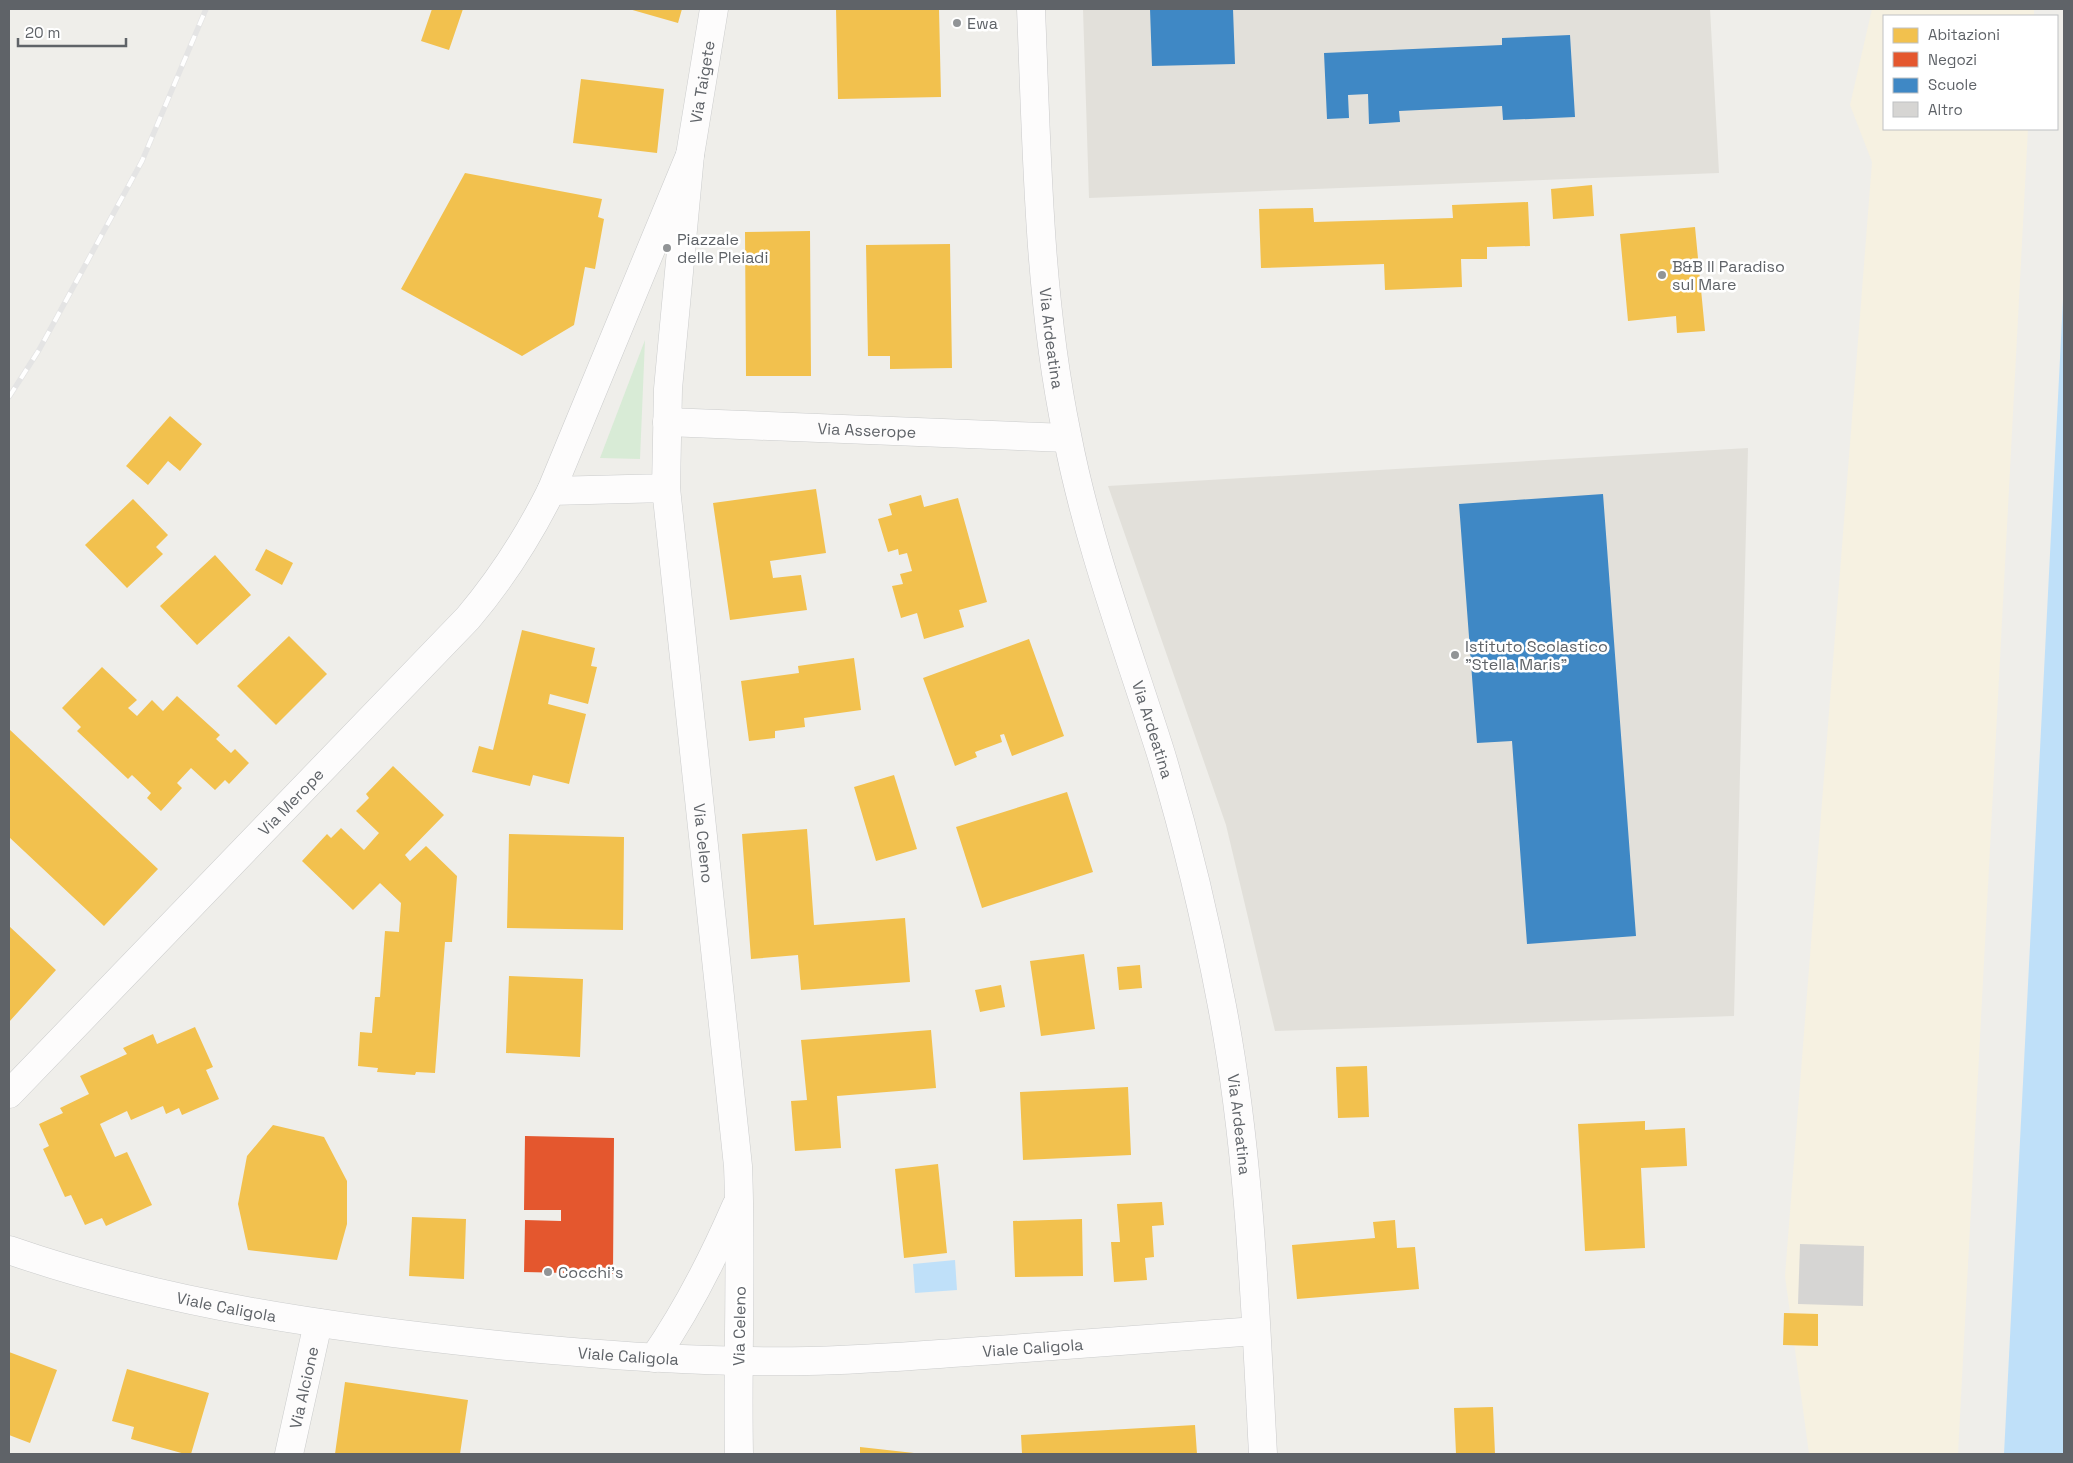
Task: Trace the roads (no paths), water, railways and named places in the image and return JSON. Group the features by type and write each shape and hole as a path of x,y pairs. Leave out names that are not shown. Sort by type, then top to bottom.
{"street":[{"name":"Via Taigete","path":"690,155 714,9"},
{"name":"Via Ardeatina","path":"1031,9 1043,260 1050,333 1067,438 1101,563 1162,758 1198,891 1210,949 1232,1065 1244,1178 1263,1454"},
{"path":"690,155 667,422 666,488 551,491 690,155"},
{"name":"Via Asserope","path":"667,422 1067,438"},
{"name":"Via Celeno","path":"666,488 734,1124 740,1241 739,1454"},
{"name":"Via Merope","path":"9,1094 468,618 512,561 534,526 551,491"},
{"name":"Via Celeno","path":"654,1358 679,1321 700,1283 739,1198"},
{"name":"Viale Caligola","path":"9,1250 145,1290 318,1323 445,1339 654,1358 738,1361 873,1359 1256,1331"},
{"name":"Via Alcione","path":"289,1454 318,1323"}],"water":[{"path":"2064,280 2064,1454 2004,1454"},
{"path":"955,1260 957,1290 915,1293 913,1264"}],"railway":[{"path":"9,397 39,350 142,161 206,9"}],"place":[{"name":"Ewa","path":"957,23"},
{"name":"Piazzale delle Pleiadi","path":"667,248"},
{"name":"B&B Il Paradiso sul Mare","path":"1662,275"},
{"name":"Istituto Scolastico \"Stella Maris\"","path":"1455,655"},
{"name":"Cocchi’s","path":"548,1272"}]}
